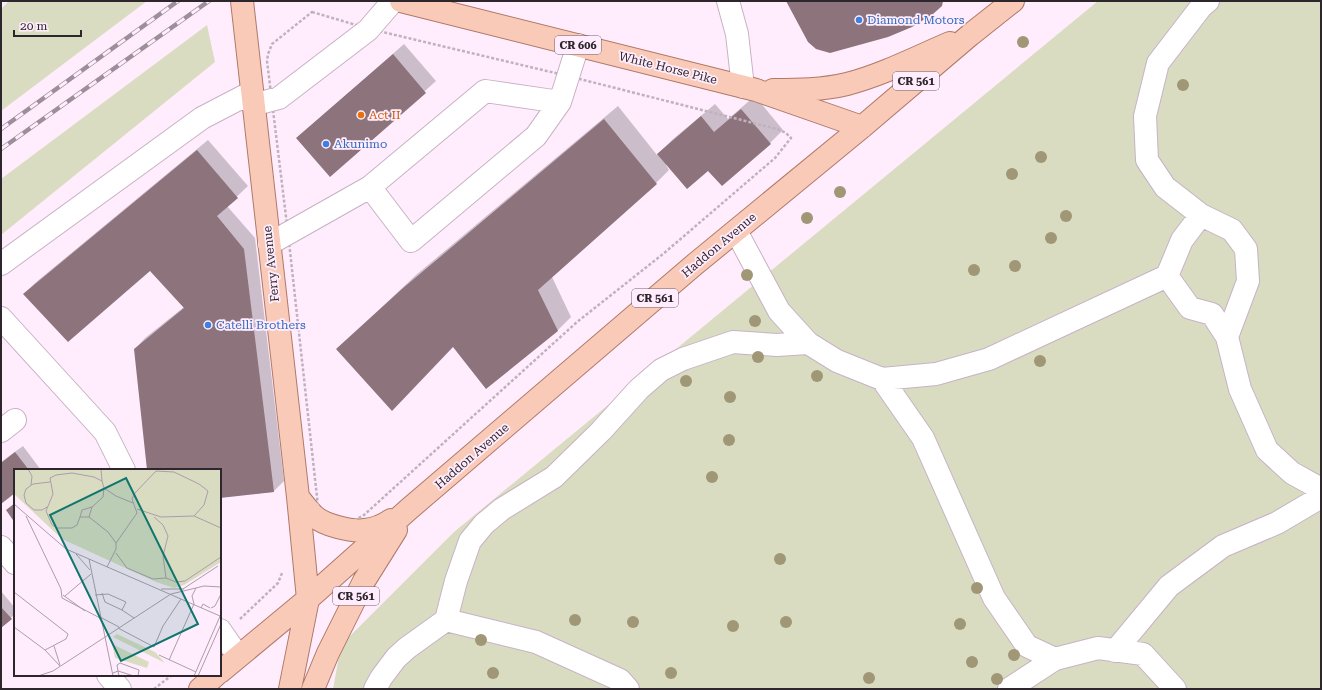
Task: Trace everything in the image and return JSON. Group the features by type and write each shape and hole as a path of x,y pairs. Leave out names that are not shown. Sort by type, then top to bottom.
{"main road":[{"name":"Ferry Avenue","path":"242,1 298,497 308,599"},
{"name":"White Horse Pike","path":"401,1 749,88 862,127"},
{"name":"Haddon Avenue","path":"221,671 308,599 409,509 688,270 862,127 970,35 1013,1"},
{"path":"749,88 810,90 846,84 882,72 970,35"},
{"path":"298,497 315,517 330,524 348,529 365,530 385,524 409,509"},
{"name":"Haddon Avenue","path":"314,689 328,653 364,581 409,509"},
{"path":"290,689 308,599"},
{"path":"200,689 215,676"}],"street":[{"path":"1,264 202,118 253,98 279,98 368,30 393,1"},
{"path":"728,1 738,34 749,88"},
{"path":"1208,1 1201,7 1158,63 1146,116 1147,160 1165,187 1201,215 1232,230 1246,249 1248,281 1227,337"},
{"path":"370,187 412,241 536,136 560,102 578,45"},
{"path":"269,244 370,187 485,91 560,102"},
{"path":"736,231 779,311 808,344 837,362 882,379 936,374 989,359 1167,276 1182,240 1201,215"},
{"path":"1167,276 1190,308 1212,314 1227,337 1240,389 1267,450 1292,473 1321,489"},
{"path":"1,318 104,432 123,469"},
{"path":"375,689 381,678 396,658 407,648 446,620 456,581 470,541 484,524 502,509 554,477 596,437 639,389 661,370 683,359 733,342 777,345 808,344"},
{"path":"882,379 923,438 994,598 1027,646 1055,659"},
{"path":"1115,650 1169,586 1187,572 1223,546 1277,522 1321,497"},
{"path":"1,547 14,562"},
{"path":"446,620 536,642 620,680 628,689"},
{"path":"222,632 238,656"},
{"path":"1010,689 1055,659 1098,648 1142,654 1175,689"},
{"path":"109,676 120,689"}],"path":[{"path":"663,254 775,158"},
{"path":"222,632 278,583 283,572"},
{"path":"154,689 171,676"}],"green space":[{"path":"9,1 147,1 1,111 1,9"},
{"path":"1098,1 1321,1 1321,689 333,689 341,645 454,532"},
{"path":"207,25 215,62 1,235 1,179"}],"building":[{"name":"Diamond Motors","path":"786,1 943,1 942,6 933,14 912,27 888,37 830,53 816,49 808,42"},
{"path":"393,54 426,93 330,177 296,138"},
{"path":"741,109 771,144 722,186 708,171 687,189 657,154 701,116 714,132"},
{"path":"604,119 657,184 538,290 558,331 486,389 453,347 392,411 336,349 402,289"},
{"name":"Catelli Brothers","path":"197,150 238,198 217,216 244,249 274,492 221,498 221,469 147,469 134,349 184,308 150,271 68,342 23,294"},
{"path":"15,452 28,469 14,469 14,494 1,504 1,463"},
{"path":"14,504 14,522 6,510"},
{"path":"1,607 12,619 1,628"}],"railway":[{"path":"1,129 178,1"},
{"path":"1,149 209,1"}],"place":[{"name":"Diamond Motors","path":"859,20"},
{"name":"Act II","path":"361,115"},
{"name":"Akunimo","path":"326,144"},
{"name":"Catelli Brothers","path":"208,325"}]}
